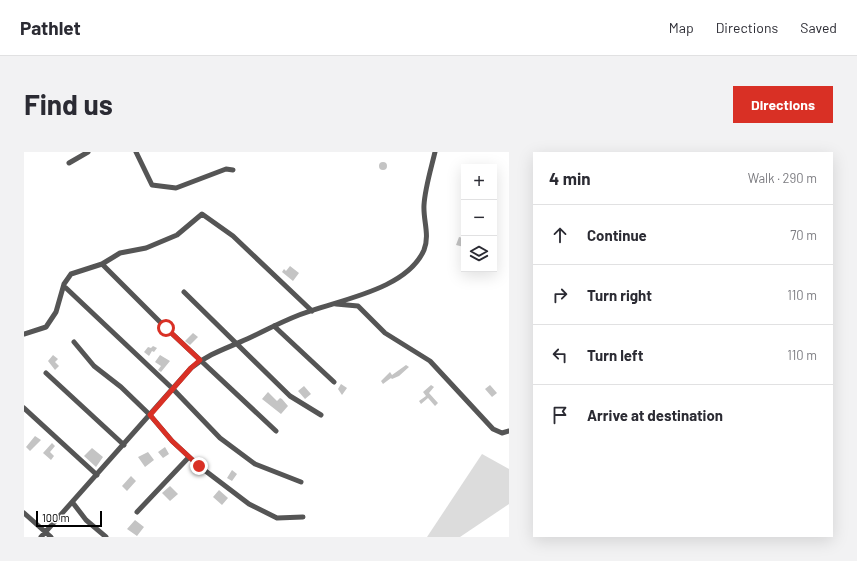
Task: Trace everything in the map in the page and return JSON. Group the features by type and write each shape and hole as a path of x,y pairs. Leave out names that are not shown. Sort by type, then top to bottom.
{"street":[{"path":"69,163 88,152"},
{"path":"136,152 152,185 176,188 226,169 234,170"},
{"path":"41,537 73,503 191,368 200,360 274,326 379,287 406,273 420,260 425,248 427,233 424,205 435,152"},
{"path":"24,334 46,326 56,312 64,284 71,274 102,264 120,253 146,248 177,235 202,214 234,236 312,311"},
{"path":"102,264 200,360 276,431"},
{"path":"66,288 173,389 220,438 255,464 301,482"},
{"path":"184,292 290,396 321,415"},
{"path":"335,304 358,306 385,333 430,361 493,428 502,433 509,431"},
{"path":"274,326 334,382"},
{"path":"74,342 94,366 121,387 150,415 172,441 189,457 249,504 277,518 303,517"},
{"path":"46,373 124,445"},
{"path":"24,408 97,475"},
{"path":"137,512 189,457"},
{"path":"73,503 86,520 106,537"},
{"path":"24,513 51,537"}],"shaded area":[{"path":"482,454 509,469 509,504 460,537 427,537"}],"building":[{"path":"381,162 385,162 387,166 385,170 381,170 379,168 379,164"},
{"path":"459,237 461,238 461,246 456,245"},
{"path":"290,266 299,273 293,281 282,272 284,269 286,271"},
{"path":"193,333 198,337 190,345 185,341"},
{"path":"153,346 157,348 154,352 152,351 149,356 144,352 148,347 151,348"},
{"path":"53,355 58,359 55,362 59,366 55,370 48,361"},
{"path":"160,355 170,361 161,372 158,370 161,366 155,362"},
{"path":"406,365 409,367 399,376 392,379 391,378 383,384 381,381 390,372 392,375"},
{"path":"341,384 347,388 342,395 338,389"},
{"path":"431,385 434,387 429,393 438,403 435,406 428,398 421,404 419,401 426,396 423,392"},
{"path":"490,385 497,393 492,397 485,389"},
{"path":"304,386 311,394 305,399 298,391"},
{"path":"268,392 277,401 280,398 282,399 288,406 281,414 262,399"},
{"path":"35,436 41,440 30,451 26,447"},
{"path":"52,443 55,446 50,452 54,456 51,460 43,453"},
{"path":"165,447 169,454 163,458 158,452"},
{"path":"92,448 103,457 96,467 84,456"},
{"path":"148,452 154,460 145,467 138,457"},
{"path":"232,470 237,474 232,481 227,478"},
{"path":"131,476 136,481 127,491 122,486"},
{"path":"170,486 178,494 170,501 162,493"},
{"path":"219,490 228,498 222,505 213,497"},
{"path":"135,520 144,527 137,536 127,529"}],"route":[{"path":"166,328 200,360 191,368 150,415 172,441 199,466"}]}
